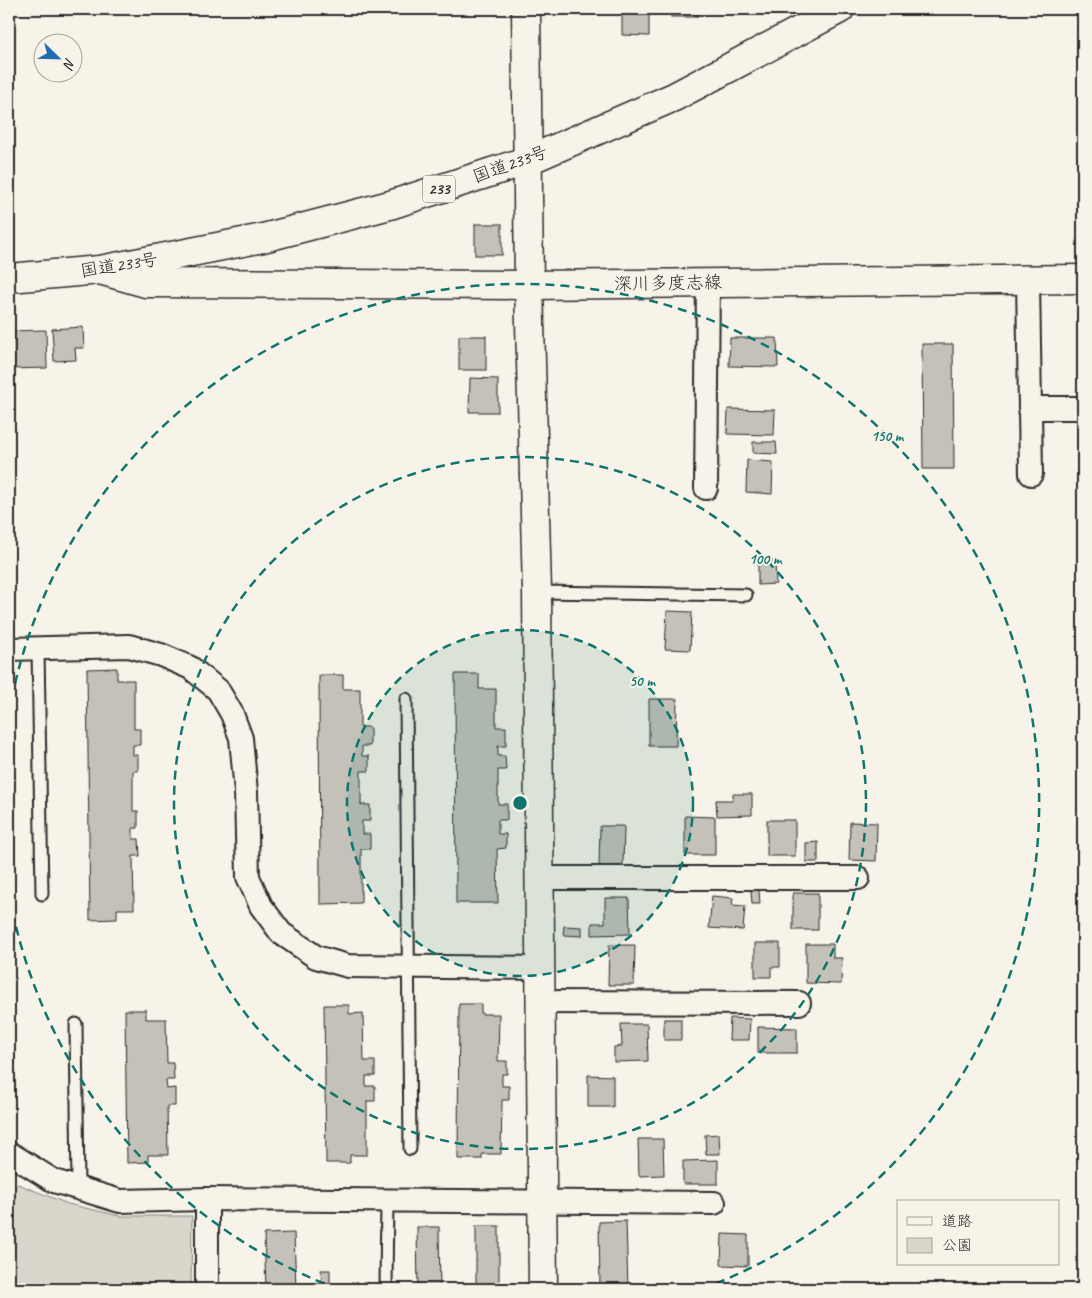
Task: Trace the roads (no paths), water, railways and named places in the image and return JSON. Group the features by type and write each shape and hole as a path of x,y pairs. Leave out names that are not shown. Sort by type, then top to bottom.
{"main road":[{"path":"526,9 529,285 537,592 543,1289"},
{"name":"国道233号","path":"9,278 100,270 263,238 390,205 529,160 674,98 840,9"},
{"name":"深川多度志線","path":"100,270 146,283 529,285 1083,279"}],"street":[{"path":"1028,280 1031,474"},
{"path":"706,488 708,282"},
{"path":"1030,408 1083,408"},
{"path":"9,649 129,646 161,655 191,668 218,690 232,714 242,738 246,792 248,877 260,906 281,933 316,957 348,966 540,968"},
{"path":"539,878 858,878"},
{"path":"540,1002 799,1003"},
{"path":"10,1157 54,1181 120,1201 207,1199 542,1200 714,1203"},
{"path":"207,1199 207,1289"}],"lane":[{"path":"537,592 746,595"},
{"path":"38,649 42,894"},
{"path":"406,699 410,1149"},
{"path":"76,1024 78,1188"},
{"path":"386,1200 386,1289"}]}
